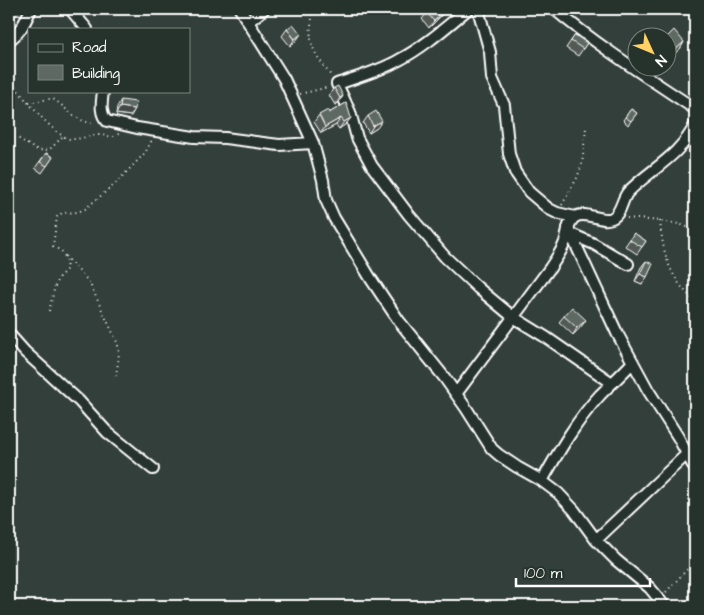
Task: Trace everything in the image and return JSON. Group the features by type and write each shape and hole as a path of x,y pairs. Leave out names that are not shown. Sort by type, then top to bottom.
{"street":[{"path":"9,40 21,30 31,9"},
{"path":"70,9 86,28"},
{"path":"240,9 284,79 313,143 324,180 326,200 334,218 399,321 444,377 492,449 499,456 542,481 558,493 574,510 596,540 616,560 650,588 662,603"},
{"path":"248,22 264,9"},
{"path":"468,9 418,49 400,60 384,68 338,84 350,112 357,138 384,184 445,258 513,317 547,338 612,384"},
{"path":"478,9 490,52 492,78 504,105 509,154 515,172 529,192 549,209 575,217 591,216 609,219 616,216 625,196 674,153 685,141 695,124"},
{"path":"554,9 579,30 695,110"},
{"path":"103,92 102,114 107,121 127,126 194,136 279,145 313,143"},
{"path":"456,394 550,268 566,241 570,231 570,223 575,217"},
{"path":"570,231 628,264"},
{"path":"570,231 617,333 695,469"},
{"path":"9,334 25,352 79,401 107,432 153,469"},
{"path":"542,481 558,452 577,424 599,396 633,362"},
{"path":"596,540 687,454"}],"path":[{"path":"292,97 338,84 312,46 311,29 314,9"},
{"path":"9,79 55,130 70,139 97,135 113,137 118,135 127,126"},
{"path":"30,103 53,99 72,115 87,123 94,122 102,114"},
{"path":"557,213 571,190 582,164 586,128"},
{"path":"115,380 120,349 114,332 89,282 63,252 53,246 57,217 62,214 85,209 115,184 145,153 159,131"},
{"path":"9,138 18,138 41,150 54,146 63,136"},
{"path":"619,211 623,216 630,219 679,224 695,230"},
{"path":"660,221 661,236 668,264 677,281 695,301"},
{"path":"49,310 58,278 67,269 65,256"},
{"path":"662,603 695,561"}],"building":[{"path":"431,9 441,9 444,12 434,21 427,13"},
{"path":"293,24 301,34 295,39 287,29"},
{"path":"676,32 684,42 676,49"},
{"path":"575,35 587,43 583,49 571,41"},
{"path":"338,86 343,96 340,98 334,88"},
{"path":"121,100 136,102 135,109 120,107"},
{"path":"346,103 351,118 344,122 341,118 325,127 319,115 328,110 329,113"},
{"path":"631,109 637,113 631,121 625,117"},
{"path":"376,111 382,121 373,126 368,116"},
{"path":"46,153 53,157 47,166 40,162"},
{"path":"634,233 646,241 642,247 630,240"},
{"path":"646,261 653,264 647,277 640,274"},
{"path":"572,307 586,320 577,328 564,316"}]}
